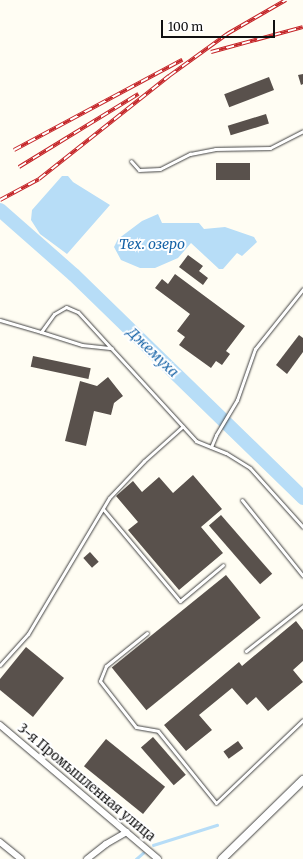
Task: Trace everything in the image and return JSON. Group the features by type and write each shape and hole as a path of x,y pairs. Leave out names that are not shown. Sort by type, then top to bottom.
{"street":[{"name":"3-я Промышленная улица","path":"1,728 158,859"},
{"path":"222,859 303,780"},
{"path":"87,859 106,844 127,832"},
{"path":"0,842 21,859"}],"lane":[{"path":"130,160 139,170 160,169 190,154 215,149 270,148 303,131"},
{"path":"211,447 216,435 237,400 255,349 303,289"},
{"path":"41,332 54,314 66,307 78,312 196,441 211,447 250,468 303,527"},
{"path":"0,320 82,345 112,348"},
{"path":"0,665 28,634 102,509 144,462 183,426"},
{"path":"242,500 303,576"},
{"path":"102,509 180,601 223,565"},
{"path":"246,651 303,606"},
{"path":"148,633 106,666 100,681 136,727 158,731 216,803 303,720"}],"water":[{"name":"Тех. озеро","path":"62,176 68,176 73,182 110,205 67,254 40,234 31,220 32,210"},
{"name":"Тех. озеро","path":"158,214 162,223 199,223 204,229 225,227 254,237 257,242 242,256 237,253 223,269 219,269 191,243 178,258 155,268 140,268 121,260 114,247 118,239 142,221"}],"building":[{"path":"303,74 303,84 301,85 298,75"},
{"path":"269,77 274,90 229,107 224,94"},
{"path":"266,114 269,124 231,135 228,126"},
{"path":"216,163 250,163 250,180 216,180"},
{"path":"188,255 203,266 199,271 208,278 203,285 179,267"},
{"path":"175,274 245,326 226,351 230,354 222,365 216,361 211,368 179,345 185,337 177,331 190,314 155,288 162,279 168,284"},
{"path":"299,335 303,338 303,352 287,374 276,365"},
{"path":"33,356 91,368 88,379 31,367"},
{"path":"108,377 123,396 114,403 111,415 94,411 86,446 65,441 80,381 97,386"},
{"path":"193,475 222,509 201,527 223,553 179,590 128,530 138,522 116,496 133,481 142,492 159,477 173,493"},
{"path":"221,515 272,574 260,584 209,525"},
{"path":"90,552 99,562 92,568 83,558"},
{"path":"226,575 261,618 146,710 112,668"},
{"path":"296,621 303,630 303,661 293,670 303,682 268,711 256,697 247,705 232,688 199,715 212,730 186,751 164,725 239,662 242,666"},
{"path":"26,647 64,678 33,717 0,690 0,679"},
{"path":"153,737 186,775 174,785 141,747"},
{"path":"106,739 165,787 143,814 84,766"},
{"path":"238,741 243,748 229,759 223,752"}],"waterway":[{"name":"Джемуха","path":"0,210 74,275 303,498"},
{"path":"153,845 217,825"},
{"path":"136,859 143,853"}],"railway":[{"path":"0,200 39,179 169,76 227,34 286,0"},
{"path":"211,52 303,27"},
{"path":"14,150 182,60"},
{"path":"19,167 138,94"}]}
